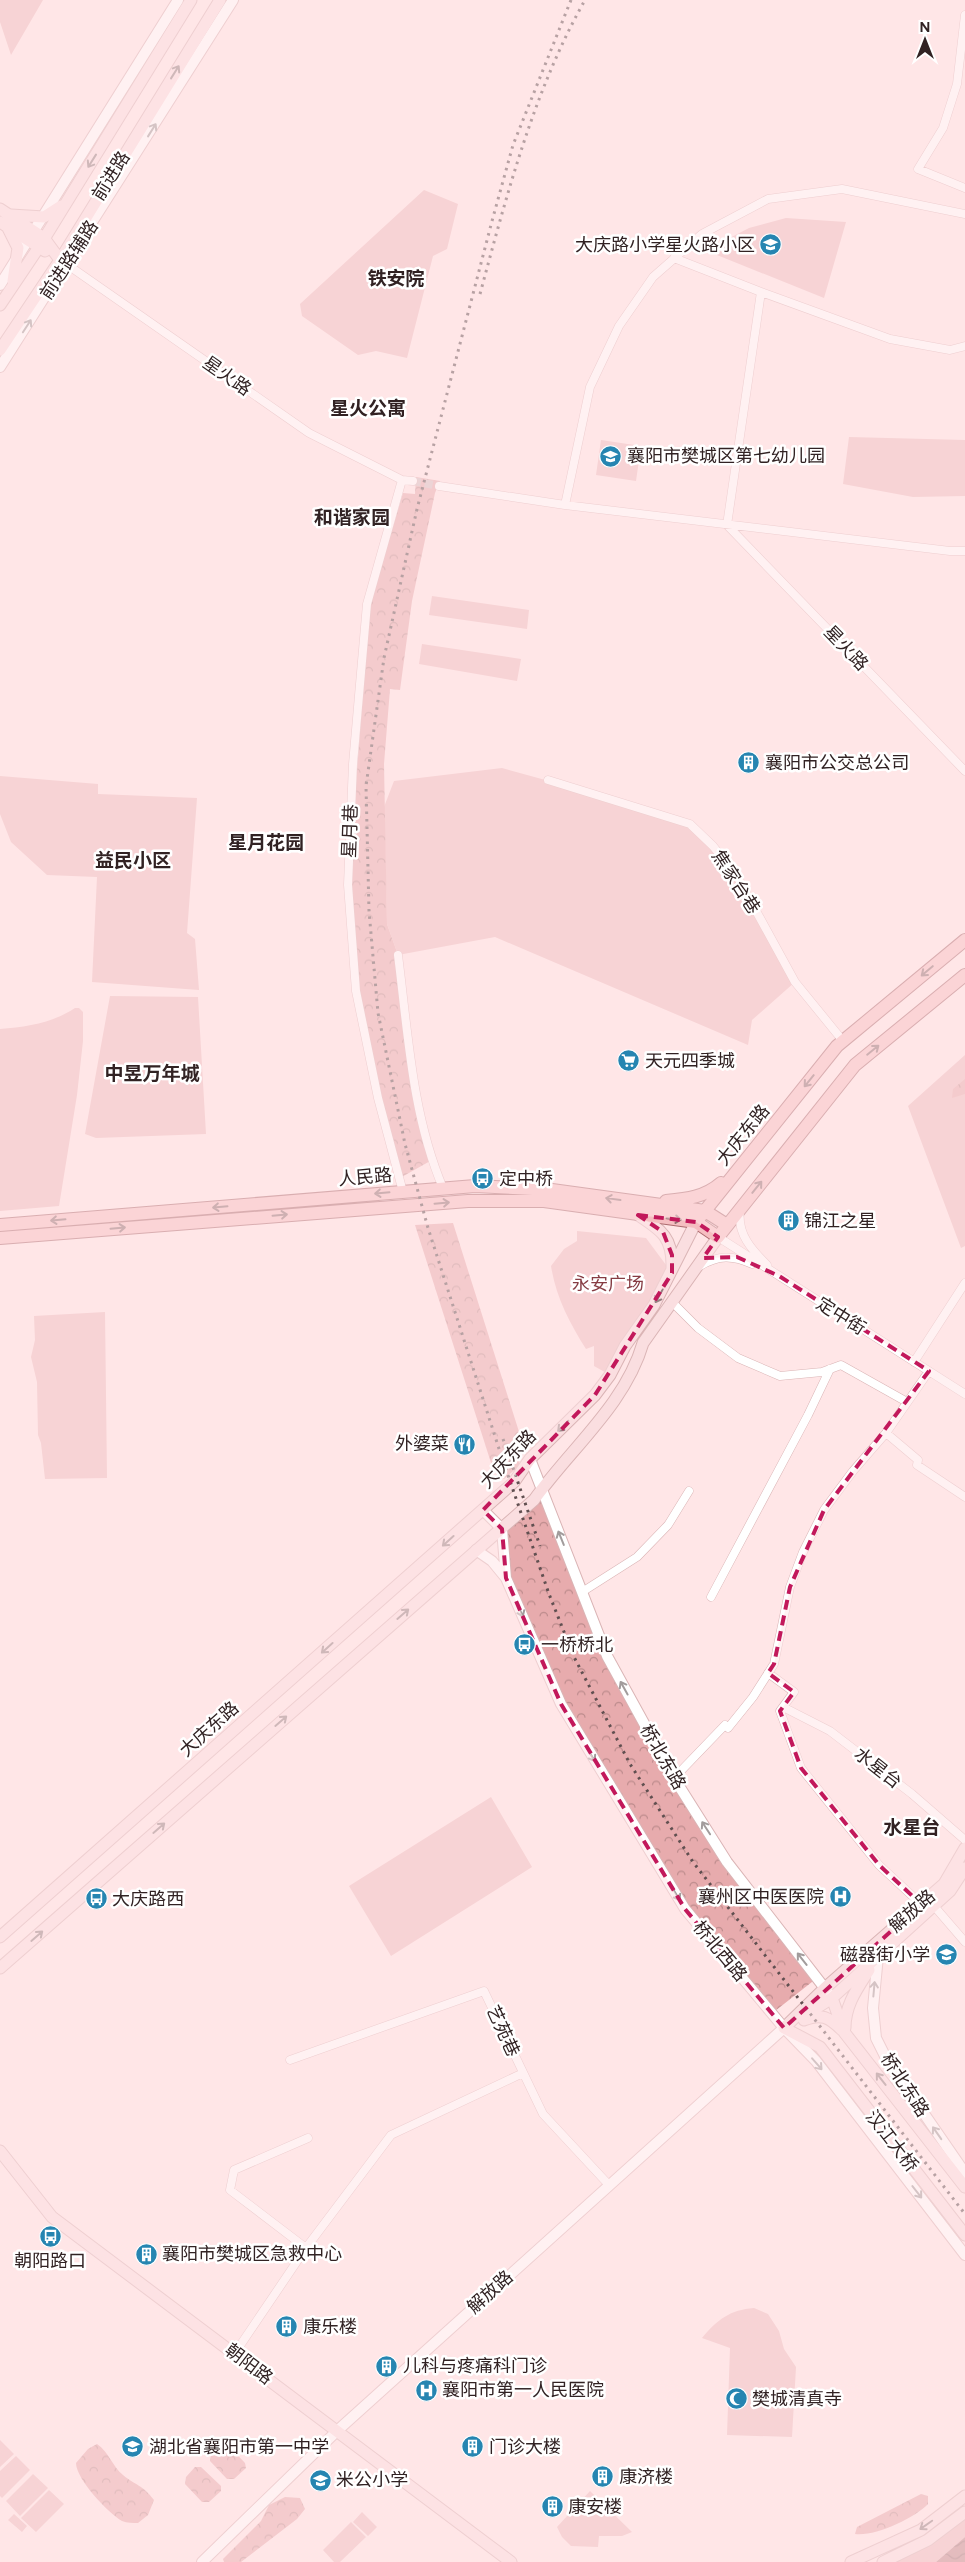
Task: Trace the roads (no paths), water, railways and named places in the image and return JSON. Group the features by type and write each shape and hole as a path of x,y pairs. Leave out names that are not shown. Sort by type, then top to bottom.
{"main road":[{"name":"前进路","path":"0,305 6,286 37,239 68,199 190,0"},
{"name":"前进路","path":"0,350 63,262 220,0"},
{"path":"4,218 44,217 55,212 68,199"},
{"path":"4,218 37,239 63,262"},
{"path":"4,218 18,248 16,260 6,286"},
{"name":"大庆东路","path":"0,1937 514,1482 530,1459 594,1395 610,1375 624,1346 654,1305 672,1273 696,1222 843,1041 965,940"},
{"path":"0,1968 534,1500 608,1408 638,1360 643,1343 718,1237 855,1064 965,975"},
{"path":"642,1203 687,1199 709,1193 739,1168"},
{"name":"人民路","path":"0,1225 475,1186 552,1190 705,1211 727,1225"},
{"name":"人民路","path":"0,1238 468,1201 544,1201 696,1222 718,1237"},
{"path":"638,1215 663,1232 672,1255 672,1273"},
{"name":"解放路","path":"784,2028 824,1988 944,1884 965,1848"},
{"name":"解放路","path":"784,2028 832,1998 950,1891 965,1868"},
{"path":"844,2032 845,2015 849,2003 878,1956"},
{"name":"汉江大桥","path":"832,1998 844,2032 965,2187"},
{"path":"784,2028 814,2015 832,2020 844,2032"},
{"name":"汉江大桥","path":"784,2028 820,2046 965,2234"},
{"name":"朝阳路","path":"0,2151 52,2217 338,2430 511,2562"},
{"path":"851,2562 921,2530 965,2496"},
{"path":"883,2562 928,2540 965,2512"}],"street":[{"path":"16,260 37,239 44,217 178,0"},
{"name":"前进路辅路","path":"0,367 63,262 233,0"},
{"path":"965,15 957,84 942,128 918,169 965,188"},
{"path":"565,505 590,387 619,326 653,276 702,234 768,199 842,189 965,214"},
{"path":"674,258 890,339 950,350 965,346"},
{"name":"星火路","path":"63,262 309,433 402,480"},
{"path":"727,525 761,292"},
{"path":"402,480 412,481"},
{"name":"星月巷","path":"402,480 368,604 352,764 348,885 356,991 378,1098 403,1192"},
{"path":"439,486 565,505 950,551 965,551"},
{"name":"星火路","path":"727,525 965,770"},
{"name":"焦家台巷","path":"548,780 690,824 713,846 737,876 795,982 843,1041"},
{"path":"398,955 416,1100 433,1165 443,1188"},
{"path":"740,1209 739,1220 749,1247 779,1276"},
{"name":"定中街","path":"718,1237 965,1394"},
{"path":"695,1269 714,1258 738,1257 779,1276"},
{"path":"914,1362 965,1283"},
{"path":"672,1302 698,1328 738,1358 780,1376 830,1369 841,1365 907,1402"},
{"path":"712,1597 808,1415 830,1369"},
{"path":"674,1778 725,1725 728,1728 774,1664 790,1587 803,1552 824,1510 852,1471 886,1432 929,1371"},
{"path":"886,1432 918,1460 917,1465 965,1497"},
{"name":"桥北东路","path":"530,1459 607,1656 674,1778 727,1862 832,1998"},
{"path":"582,1592 637,1557 668,1525 689,1491"},
{"path":"483,1510 502,1529"},
{"name":"桥北西路","path":"502,1529 506,1578 561,1704 686,1909 784,2028 816,2061 965,2255"},
{"path":"476,1550 492,1561 506,1578"},
{"path":"768,1673 794,1692 780,1711 801,1768 879,1864 921,1904"},
{"name":"水星台","path":"783,1707 830,1730 912,1794 965,1840"},
{"path":"934,1906 965,1942"},
{"name":"桥北东路","path":"878,1956 873,2008 876,2038 887,2060 965,2173"},
{"name":"艺苑巷","path":"290,2060 484,1991 543,2114 610,2185"},
{"name":"解放路","path":"202,2562 338,2430 784,2028"},
{"path":"235,2353 306,2248 391,2135 523,2073"},
{"path":"306,2248 230,2190 234,2170 308,2138"}],"water":[{"path":"965,2537 965,2562 936,2562"}],"tunnel":[{"path":"413,481 439,486"}],"railway":[{"path":"571,0 513,145 417,509 384,658 366,786 369,911 378,1013 405,1144 428,1228 501,1455 549,1594 574,1657 630,1764 693,1862 965,2214"},
{"path":"480,294 512,181 536,106 567,34 585,0"},
{"path":"503,1439 540,1546"}],"place":[{"name":"大庆路小学星火路小区","path":"771,245"},
{"name":"襄阳市樊城区第七幼儿园","path":"611,456"},
{"name":"襄阳市公交总公司","path":"749,763"},
{"name":"天元四季城","path":"629,1061"},
{"name":"定中桥","path":"483,1179"},
{"name":"锦江之星","path":"788,1221"},
{"name":"外婆菜","path":"465,1444"},
{"name":"一桥桥北","path":"525,1645"},
{"name":"襄州区中医医院","path":"840,1897"},
{"name":"大庆路西","path":"96,1899"},
{"name":"磁器街小学","path":"946,1955"},
{"name":"朝阳路口","path":"50,2236"},
{"name":"襄阳市樊城区急救中心","path":"146,2254"},
{"name":"康乐楼","path":"287,2327"},
{"name":"儿科与疼痛科门诊","path":"387,2366"},
{"name":"襄阳市第一人民医院","path":"426,2390"},
{"name":"樊城清真寺","path":"736,2399"},
{"name":"湖北省襄阳市第一中学","path":"133,2447"},
{"name":"门诊大楼","path":"473,2447"},
{"name":"康济楼","path":"603,2477"},
{"name":"米公小学","path":"320,2480"},
{"name":"康安楼","path":"552,2507"}],"district":[{"name":"铁安院","path":"396,278"},
{"name":"星火公寓","path":"368,408"},
{"name":"和谐家园","path":"352,517"},
{"name":"星月花园","path":"266,842"},
{"name":"益民小区","path":"133,860"},
{"name":"中昱万年城","path":"152,1073"},
{"name":"水星台","path":"912,1827"}],"park label":[{"name":"永安广场","path":"608,1284"}]}
